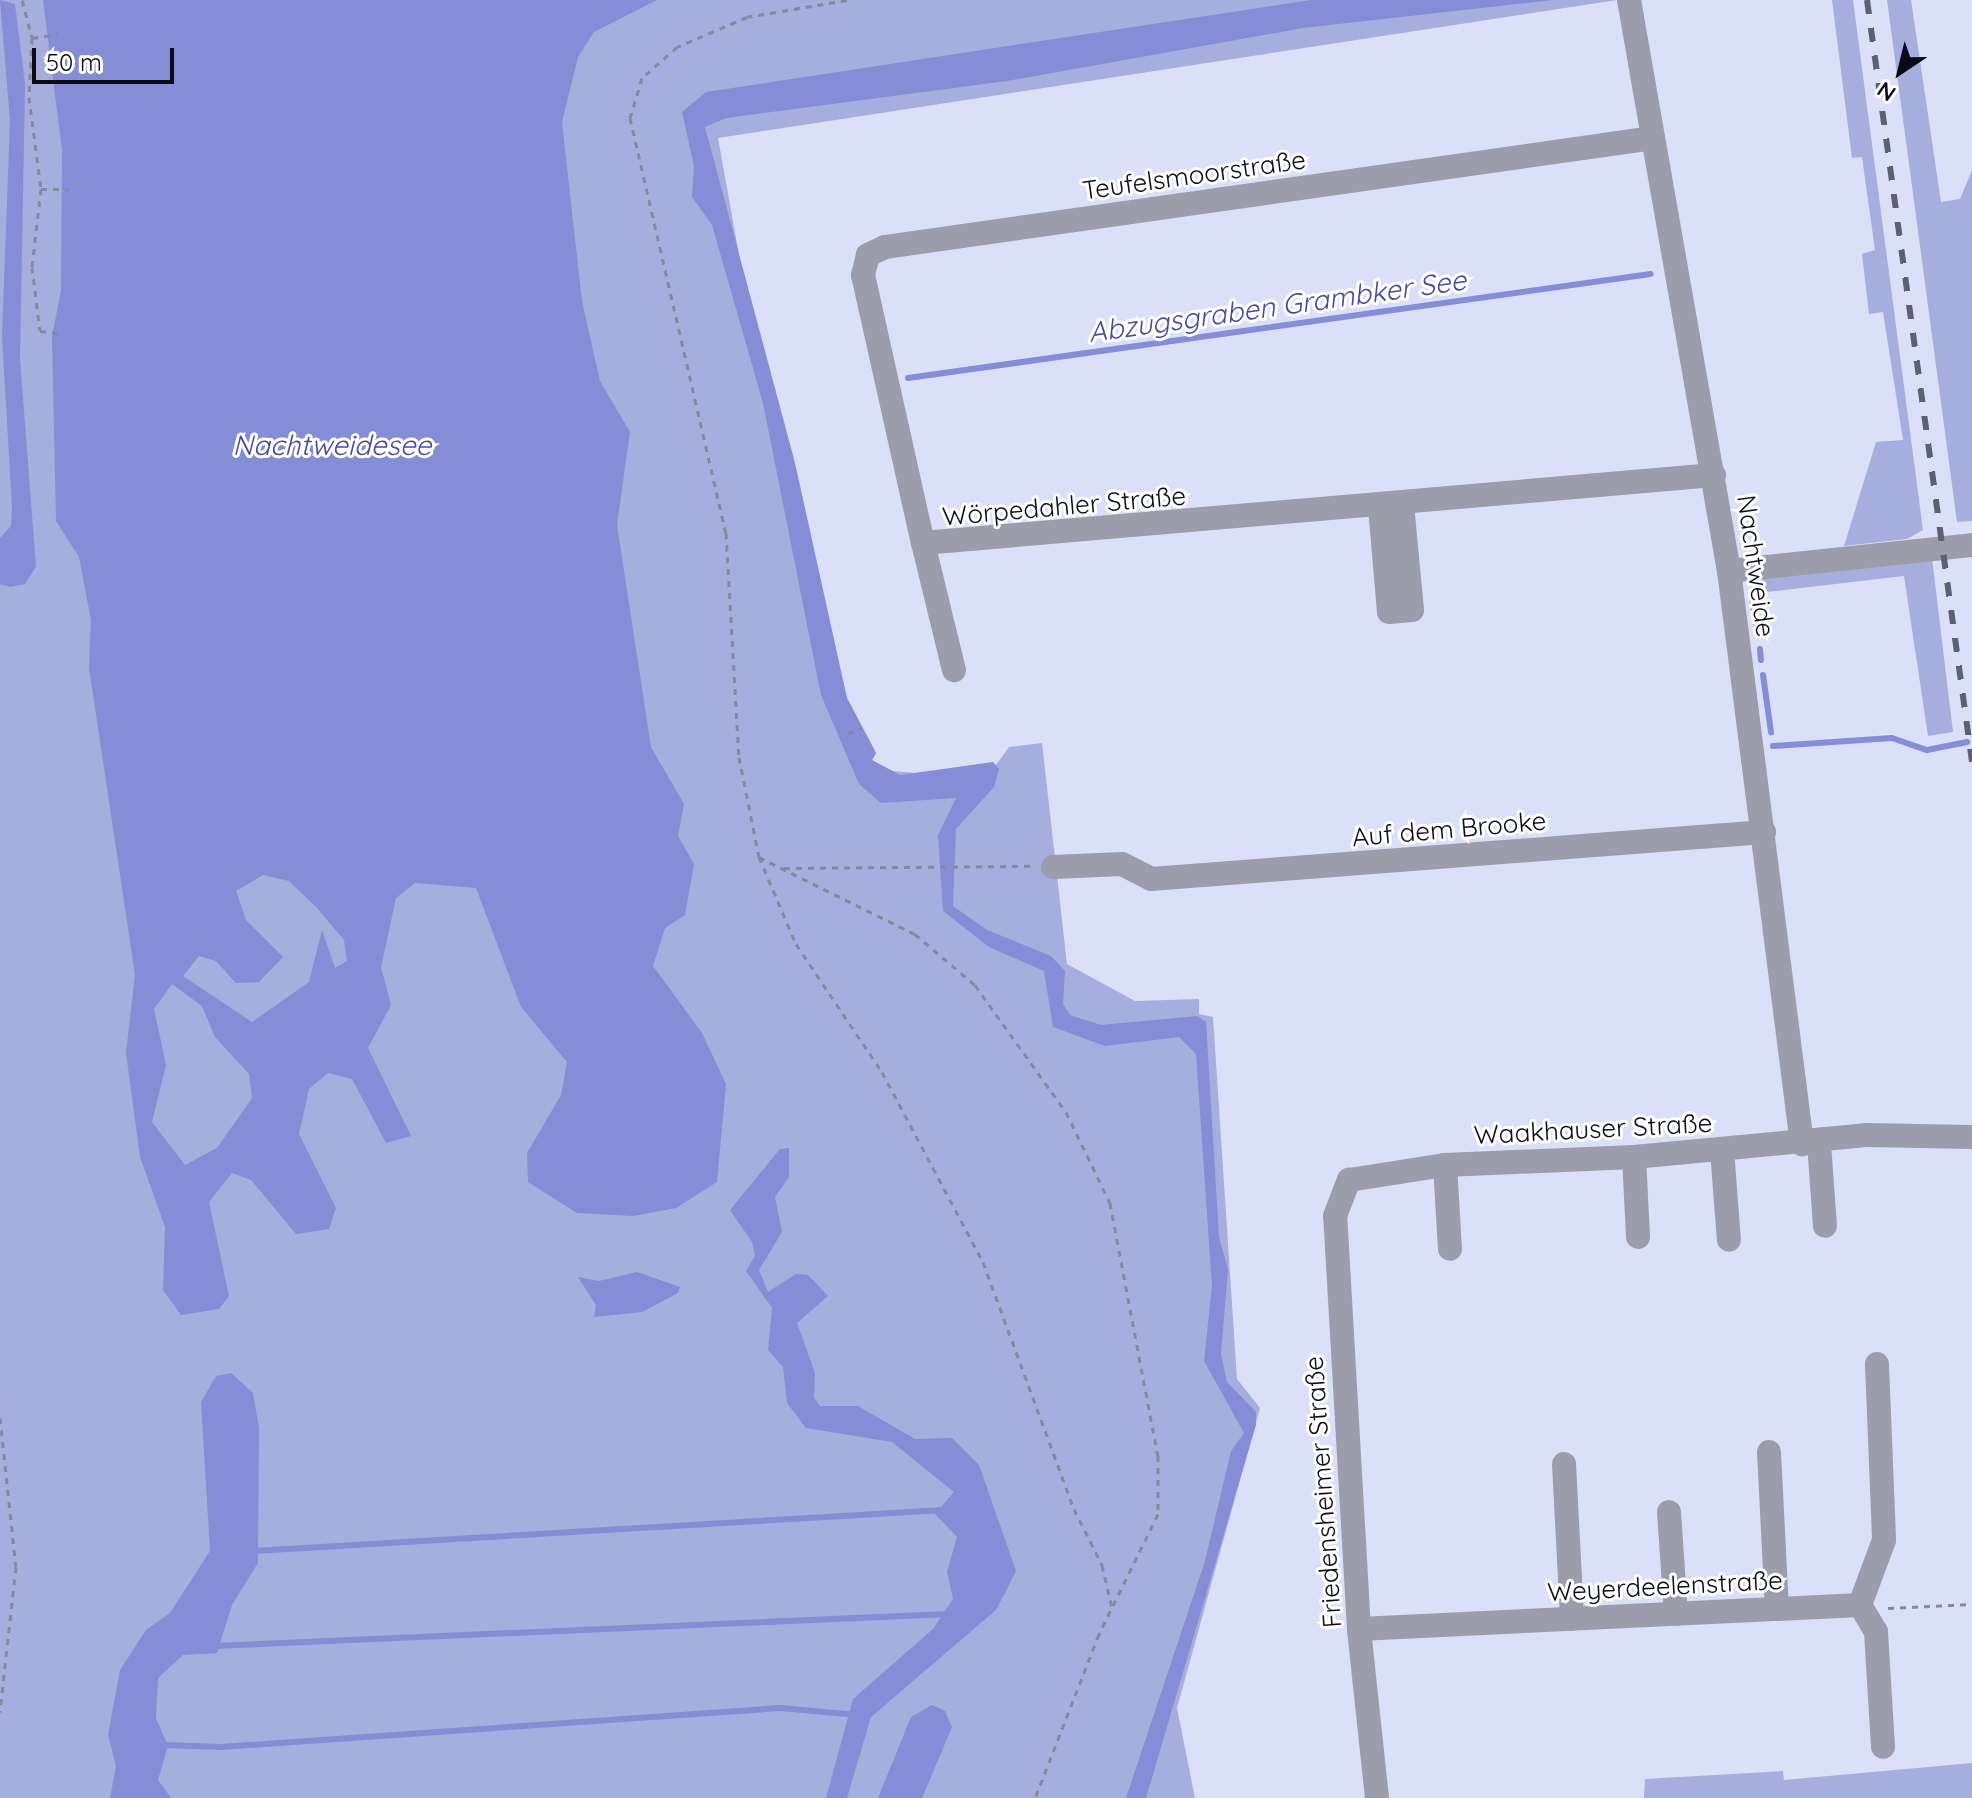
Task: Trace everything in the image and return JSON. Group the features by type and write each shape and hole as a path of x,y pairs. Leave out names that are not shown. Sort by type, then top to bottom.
{"street":[{"name":"Nachtweide","path":"1629,0 1714,475 1764,832 1825,1226"},
{"name":"Teufelsmoorstraße","path":"884,378 863,275 868,255 885,247 1653,138"},
{"name":"Wörpedahler Straße","path":"884,378 923,543 1391,506 1714,475"},
{"path":"923,543 954,670"},
{"path":"1729,571 1972,545"},
{"name":"Auf dem Brooke","path":"1053,867 1122,864 1140,873 1224,875 1764,832"},
{"name":"Waakhauser Straße","path":"1345,1185 1361,1173 1445,1165 1634,1157 1849,1141 1895,1133 1972,1137"},
{"path":"1722,1150 1729,1240"},
{"path":"1634,1157 1638,1237"},
{"path":"1445,1165 1450,1249"},
{"name":"Friedensheimer Straße","path":"1345,1185 1335,1216 1359,1629 1377,1798"},
{"path":"1877,1364 1884,1540 1860,1605 1876,1632 1883,1747"},
{"path":"1769,1452 1777,1609"},
{"path":"1564,1464 1572,1619"},
{"path":"1669,1512 1676,1614"},
{"name":"Weyerdeelenstraße","path":"1359,1629 1860,1605"}],"path":[{"path":"22,0 32,38 29,97 41,189 32,267 40,331 63,334"},
{"path":"847,0 747,17 677,47 642,78 630,118 726,533 739,757 759,857 796,944 882,1072 983,1262 1074,1509 1102,1565 1112,1608"},
{"path":"32,38 58,34"},
{"path":"41,189 69,189"},
{"path":"848,733 862,728"},
{"path":"759,857 915,934 955,966 1066,1112 1098,1171 1124,1263 1160,1491 1148,1539 1112,1608 1035,1798"},
{"path":"780,868 963,862 1053,867"},
{"path":"0,1418 16,1567 0,1712"},
{"path":"1860,1605 1972,1604"}],"shaded area":[{"path":"0,0 1617,0 718,138 740,260 847,698 876,753 872,760 880,770 930,774 996,765 1009,747 1042,743 1067,964 1135,1001 1199,999 1199,1014 1213,1017 1237,1379 1260,1408 1177,1708 1195,1798 0,1798"},
{"path":"1832,0 1853,0 1923,530 1907,539 1844,546 1876,442 1903,440 1883,312 1869,314 1862,254 1875,250 1862,157 1852,158"},
{"path":"1887,0 1911,0 1941,202 1960,199 1972,170 1972,521 1957,522"},
{"path":"1932,558 1953,732 1928,736 1904,576 1749,594 1752,581 1768,574"},
{"path":"1972,1763 1972,1798 1644,1798 1645,1779 1783,1771 1784,1780"}],"water":[{"path":"0,0 15,4 25,84 20,359 36,567 25,584 10,587 0,584 0,538 11,526 12,507 2,336 10,120"},
{"name":"Nachtweidesee","path":"43,0 657,0 594,32 578,57 562,122 582,301 600,381 630,432 617,525 651,747 684,804 678,836 694,864 685,915 665,928 653,966 702,1033 726,1084 717,1182 676,1208 633,1216 577,1213 528,1182 527,1153 561,1095 567,1062 521,1007 476,888 415,883 396,898 381,967 391,1005 368,1048 411,1136 386,1143 352,1079 328,1073 309,1089 299,1134 336,1208 329,1229 296,1234 251,1180 232,1173 209,1202 229,1296 219,1309 181,1315 163,1290 165,1227 140,1157 126,1053 135,975 89,668 91,620 79,557 56,521 52,337 61,290 62,150","holes":["263,875 289,881 317,908 344,940 347,961 335,968 322,930 309,982 252,1022 183,976 199,956 216,961 236,983 259,982 283,957 246,920 236,891","172,984 202,1006 215,1037 249,1074 252,1098 217,1148 185,1165 152,1122 166,1065 154,1009"]},
{"path":"1311,0 1552,0 1303,28 1007,81 726,118 705,127 795,463 847,698 876,753 872,760 900,775 993,762 999,769 994,787 956,829 953,906 987,930 1051,956 1065,971 1063,1004 1070,1015 1101,1025 1197,1016 1206,1022 1219,1237 1228,1269 1221,1354 1227,1382 1256,1412 1256,1425 1146,1798 1126,1798 1205,1561 1231,1451 1244,1433 1204,1361 1212,1286 1196,1054 1179,1037 1105,1046 1053,1027 1044,971 989,947 943,911 938,835 956,798 881,803 859,784 821,695 763,403 712,225 692,197 694,166 682,112 706,92"},
{"path":"789,1148 789,1177 775,1197 782,1232 759,1270 768,1292 796,1274 808,1275 828,1296 797,1323 815,1373 814,1398 820,1406 858,1406 915,1439 952,1438 979,1465 1016,1571 996,1610 871,1717 847,1798 826,1798 853,1699 933,1629 953,1599 947,1572 957,1537 935,1514 954,1492 892,1442 806,1428 787,1403 783,1367 768,1350 772,1308 746,1271 755,1256 752,1242 730,1210 780,1149"},
{"path":"637,1272 680,1287 678,1293 642,1312 594,1317 596,1305 578,1277 599,1281"},
{"path":"231,1373 253,1393 259,1428 258,1563 232,1605 217,1653 183,1655 158,1678 156,1718 168,1746 158,1780 171,1798 110,1798 116,1766 108,1735 120,1670 146,1630 170,1613 210,1551 201,1402 216,1376"},
{"path":"932,1705 945,1711 952,1727 922,1798 878,1798 911,1717"}],"waterway":[{"name":"Abzugsgraben Grambker See","path":"908,378 1651,274"},
{"name":"Abzugsgraben Grambker See","path":"1752,598 1757,631"},
{"name":"Abzugsgraben Grambker See","path":"1760,649 1761,660"},
{"name":"Abzugsgraben Grambker See","path":"1763,675 1771,732"},
{"name":"Abzugsgraben Grambker See","path":"1773,746 1892,738 1927,750 1967,742"},
{"path":"253,1551 944,1510"},
{"path":"213,1646 949,1614"},
{"path":"163,1745 221,1747 781,1708 858,1715"}],"railway":[{"path":"1867,0 1972,762"}]}
